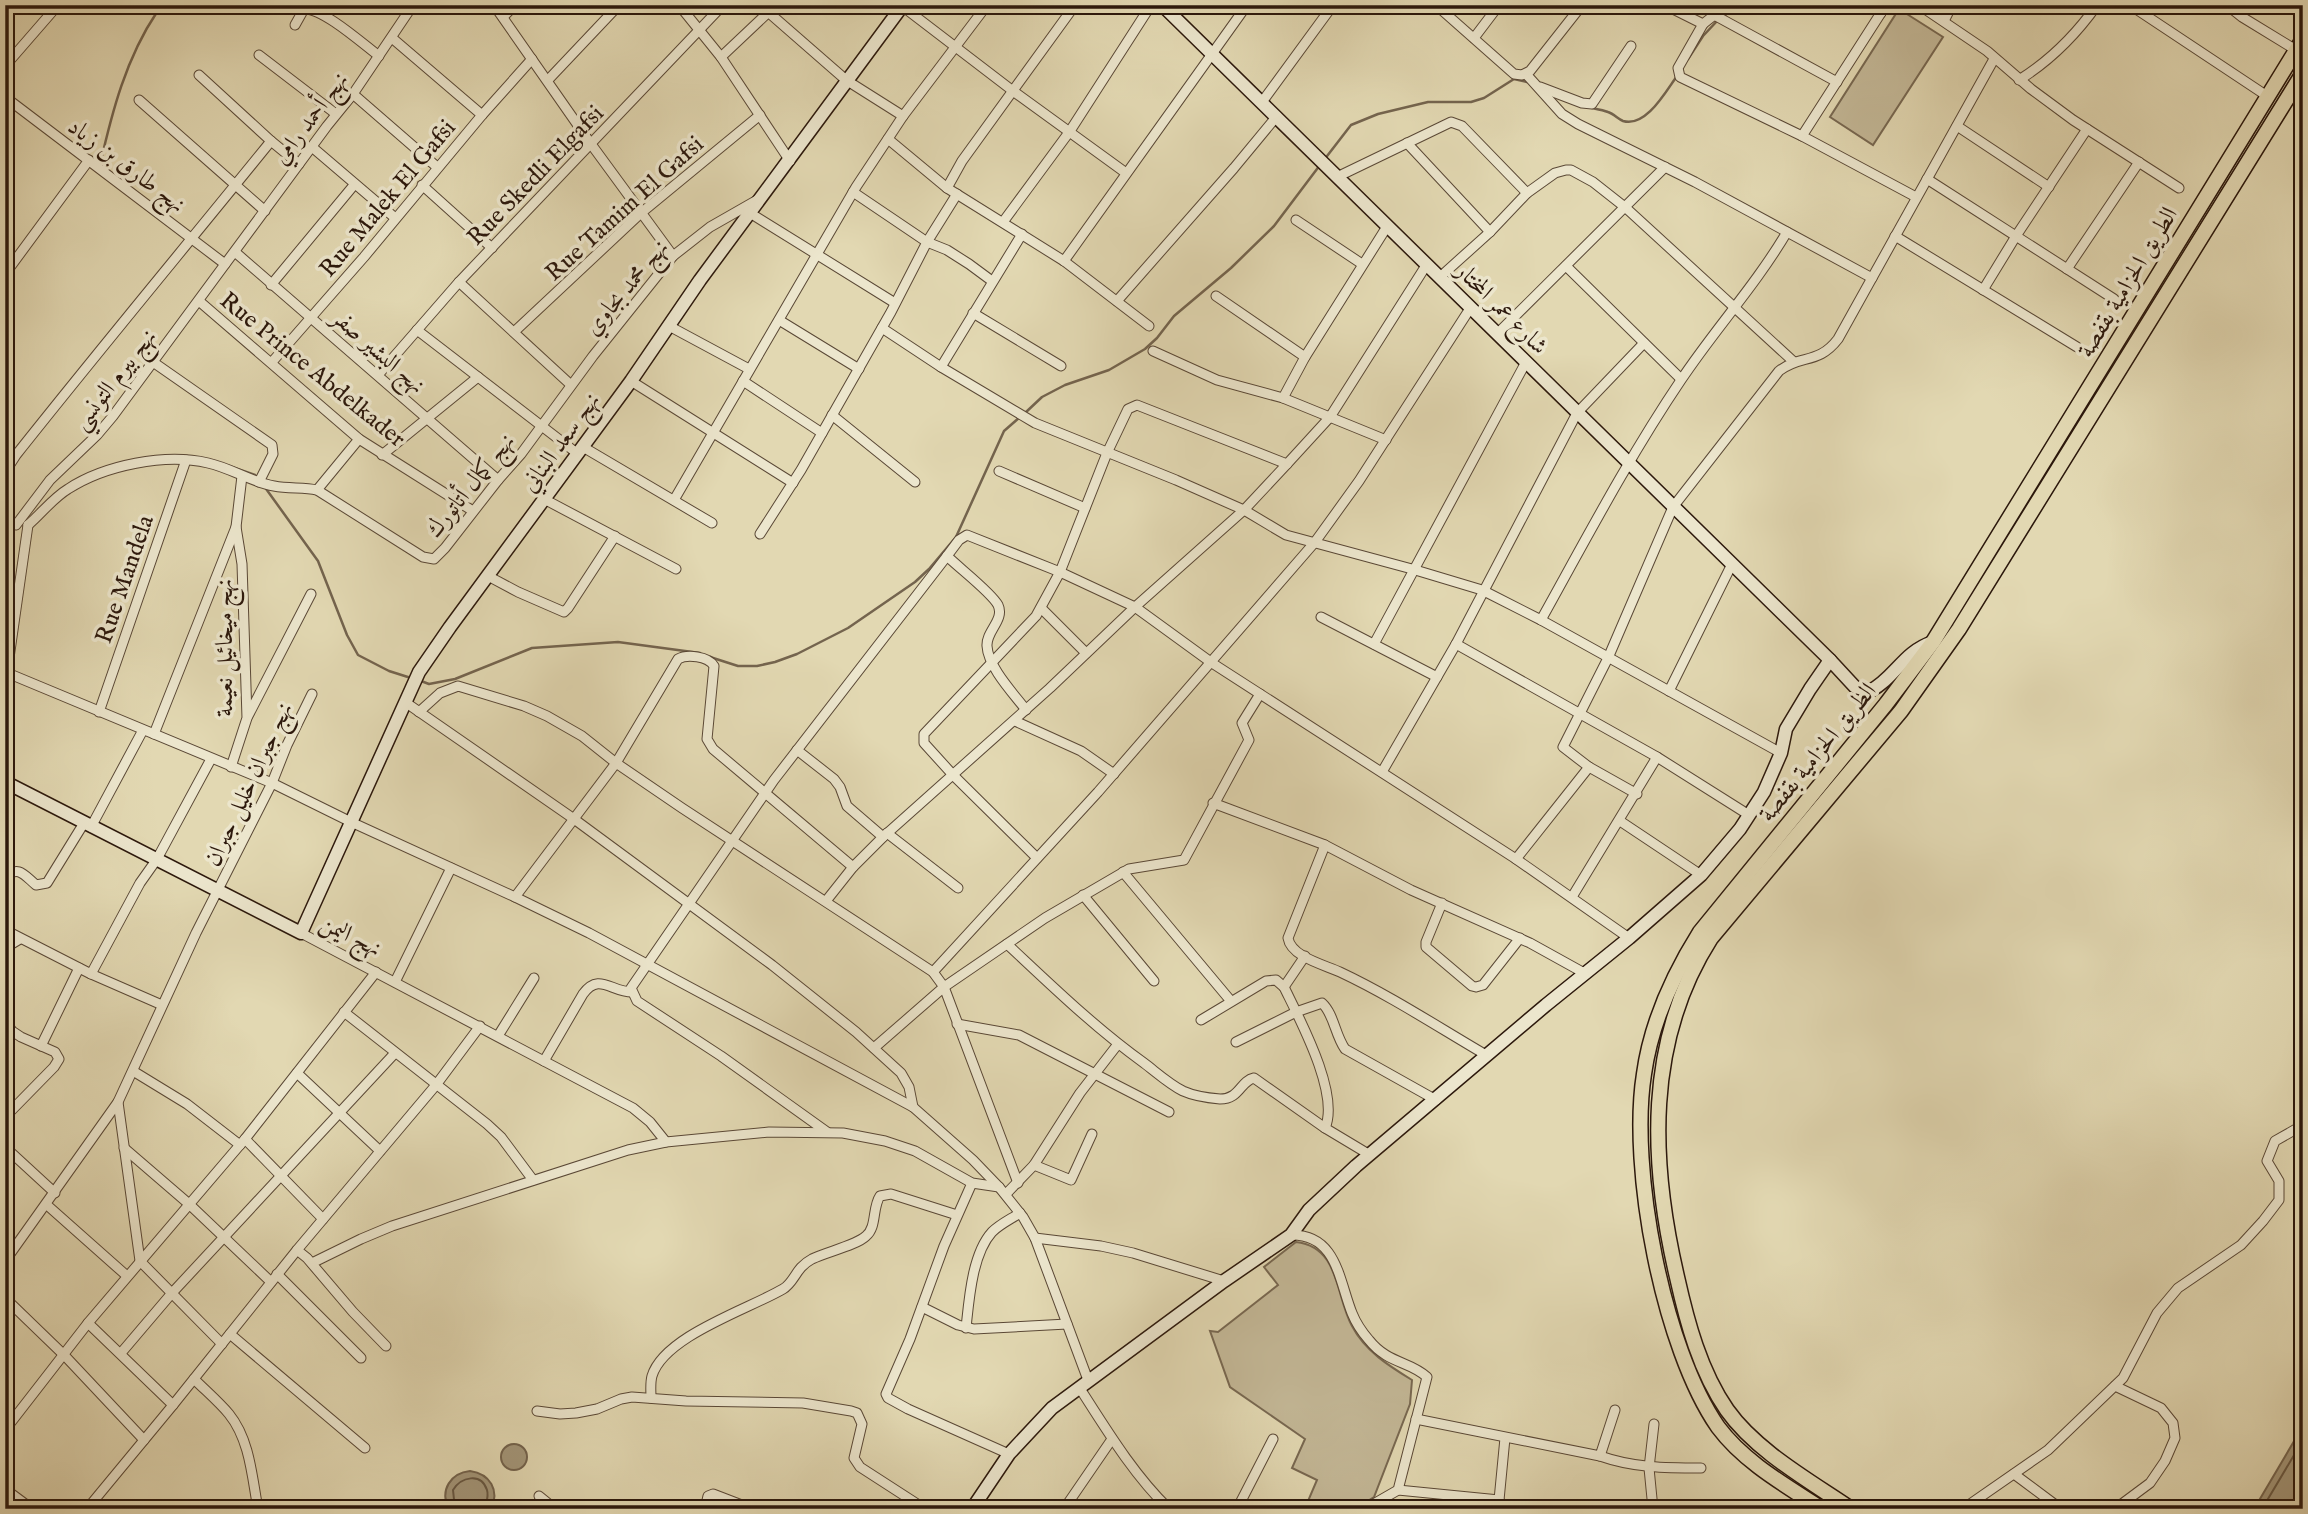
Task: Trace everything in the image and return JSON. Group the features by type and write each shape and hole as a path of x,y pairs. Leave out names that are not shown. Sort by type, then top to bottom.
{"main road":[{"name":"الطريق الحزامية بقفصة","path":"1822,1509 1767,1473 1730,1440 1718,1426 1687,1368 1667,1305 1652,1240 1642,1172 1640,1106 1644,1072 1661,1008 1684,958 1700,932 1886,704 1933,642 2299,45"},
{"name":"الطريق الحزامية بقفصة","path":"1851,1509 1762,1446 1742,1428 1721,1399 1695,1345 1668,1237 1657,1151 1660,1079 1671,1026 1683,990 1711,938 1901,711 1959,629 2303,73"}],"street":[{"path":"5,66 55,9 42,5"},
{"name":"نهج أحمد رامي","path":"235,251 353,94 413,5"},
{"path":"494,5 673,257"},
{"path":"503,17 515,5"},
{"path":"548,80 619,5"},
{"path":"679,5 721,57 790,160"},
{"name":"Rue Skedli Elgafsi","path":"378,375 459,282 723,5"},
{"path":"760,5 846,80 903,116"},
{"path":"721,57 776,5"},
{"path":"674,500 853,192 903,116 987,5"},
{"path":"947,188 962,161 1075,5"},
{"path":"1003,222 1070,131 1151,5"},
{"name":"شارع عمر المختار","path":"1162,5 1339,176 1577,414 1812,641 1855,687 1870,691 1911,652 1933,642"},
{"path":"1063,261 1247,5"},
{"path":"1262,102 1333,5"},
{"path":"1436,5 1514,74 1526,74 1562,114 1872,278"},
{"path":"1474,38 1499,5"},
{"path":"1526,74 1582,5"},
{"path":"1665,5 1703,24"},
{"path":"1727,5 1703,24 1678,68 1680,77 1802,136 1916,197"},
{"path":"1802,136 1884,9 1867,5"},
{"path":"1919,5 1987,51 2019,80 2087,129 2179,188"},
{"path":"1944,21 1952,5"},
{"path":"2019,80 2047,62 2097,5"},
{"path":"2130,5 2267,96"},
{"path":"2227,5 2242,18 2299,45"},
{"path":"902,6 1126,173"},
{"name":"نهج سعد البناني","path":"301,933 419,672 902,6"},
{"path":"295,25 304,9 311,9 379,56"},
{"path":"1716,16 1837,82"},
{"path":"392,38 482,115"},
{"path":"1538,86 1582,103 1592,104 1631,46"},
{"path":"259,55 336,114"},
{"name":"Rue Malek El Gafsi","path":"272,362 532,59"},
{"path":"1637,794 1589,767 1563,748 1608,658 1673,507 1773,378 1785,366 1813,359 1831,347 1994,60"},
{"path":"199,75 299,163"},
{"path":"353,94 437,167"},
{"name":"نهج طارق بن زياد","path":"5,97 225,264"},
{"path":"139,100 265,211"},
{"name":"Rue Tamim El Gafsi","path":"514,332 641,213 760,115"},
{"path":"1117,301 1277,116"},
{"path":"1339,176 1447,122 1456,123 1528,193"},
{"path":"1957,126 2049,187"},
{"path":"1983,290 2015,236 2087,129"},
{"path":"888,139 947,188 1063,261 1149,326"},
{"path":"5,472 102,347 271,141"},
{"path":"1407,143 1490,232"},
{"path":"312,147 394,217"},
{"path":"5,274 89,160"},
{"path":"2067,269 2139,162"},
{"path":"1498,333 1665,167"},
{"path":"1440,277 1528,193 1555,173 1566,170 1593,182 1626,208 1794,362"},
{"path":"1927,179 2114,299"},
{"path":"271,285 354,185"},
{"path":"422,185 492,248"},
{"path":"853,192 927,242 947,250 992,281"},
{"path":"760,534 822,433 927,242 957,194"},
{"name":"نهج محمد بجاوي","path":"541,425 673,257 710,227 762,197"},
{"path":"750,214 895,303"},
{"path":"1296,220 1362,264"},
{"path":"1283,398 1388,225"},
{"path":"1541,620 1628,462 1681,379 1756,281 1787,232"},
{"path":"941,367 1022,234"},
{"path":"1895,236 2077,347"},
{"name":"نهج البشير صفر","path":"235,251 498,480"},
{"name":"نهج بيرم التونسي","path":"16,525 50,480 97,435 200,302 235,251"},
{"path":"826,901 853,867 885,835 1015,721 1135,607 1244,510 1330,417 1427,264"},
{"path":"1566,267 1681,379"},
{"path":"459,282 571,385"},
{"path":"1216,296 1305,358"},
{"name":"Rue Prince Abdelkader","path":"200,302 359,439 473,511"},
{"path":"933,972 1114,774 1315,542 1386,440 1471,307"},
{"path":"973,313 1061,366"},
{"path":"779,320 859,369"},
{"path":"669,326 749,369"},
{"path":"882,328 1035,423 1244,510 1286,536 1482,590 1781,753"},
{"path":"417,330 541,425 580,451 712,523"},
{"path":"1382,772 1456,644 1482,590 1577,414 1644,343"},
{"path":"1153,351 1217,380 1283,398 1386,440"},
{"path":"153,362 272,445 273,454 259,482"},
{"path":"1374,644 1412,569 1526,362"},
{"path":"382,455 478,377"},
{"path":"631,381 793,483"},
{"path":"743,381 822,433"},
{"path":"1037,858 953,775 924,743 924,734 1021,633 1041,608 1060,572 1107,453 1128,409 1137,405 1287,464"},
{"path":"832,415 915,482"},
{"name":"نهج كمال أتاتورك","path":"317,490 429,560 439,555 521,454 541,425"},
{"path":"359,439 317,490 276,487 209,463 155,459 109,471 81,482 61,494 28,526 6,672 272,783 515,897 589,933 912,1107 973,1160 1020,1213 1035,1238 1067,1324 1083,1384 1112,1439 1169,1509"},
{"name":"Rue Mandela","path":"99,712 186,460"},
{"path":"999,471 1085,508"},
{"path":"154,734 236,527 242,475"},
{"path":"544,499 676,569"},
{"path":"5,524 28,526"},
{"name":"نهج ميخائيل نعيمة","path":"231,767 247,718 242,564 236,527"},
{"path":"488,576 564,612 615,536"},
{"path":"827,1132 721,1056 637,1001 632,992 633,983 764,794 963,537 972,536 1060,572 1135,607 1212,663 1516,859 1629,938"},
{"path":"947,556 991,597 999,608 986,643 998,672 1026,710"},
{"path":"1669,691 1732,564"},
{"path":"247,718 311,594"},
{"path":"1041,608 1086,653"},
{"path":"1321,617 1437,677"},
{"path":"1456,644 1657,757 1749,815"},
{"path":"515,897 616,762 678,659 689,657 708,660 714,666 707,739 713,749 853,867"},
{"path":"972,1509 1009,1454 1037,1422 1083,1384 1291,1235 1309,1210 1370,1155 1701,875 1749,815 1773,775 1786,729 1830,660"},
{"path":"419,712 449,688 458,686 524,706 547,716 582,736 732,841 933,972 944,987 1018,1183"},
{"name":"نهج جبران خليل جبران","path":"5,1261 118,1102 312,694"},
{"path":"874,1048 944,987 1083,895 1136,867 1185,860 1213,803 1249,740 1242,723 1260,694"},
{"path":"408,697 419,712 573,819 772,965 874,1048 906,1079 912,1107"},
{"path":"1015,721 1081,751 1114,774"},
{"path":"5,877 18,871 36,885 47,883 87,825 143,730"},
{"path":"797,750 834,779 841,788 847,806 958,888"},
{"path":"1572,897 1637,794 1657,757"},
{"path":"91,974 211,759"},
{"path":"1516,859 1589,767"},
{"path":"5,803 9,784"},
{"name":"نهج اليمن","path":"9,784 396,982 633,1108 650,1122 666,1142"},
{"path":"1213,803 1325,845 1411,890 1520,938 1586,974"},
{"path":"1620,821 1701,875"},
{"path":"1325,845 1288,938 1291,947 1370,986 1486,1055"},
{"path":"396,982 451,868"},
{"path":"1123,872 1230,1000"},
{"path":"1083,895 1154,981"},
{"path":"1442,903 1426,947 1476,987 1483,985 1520,938"},
{"path":"5,930 91,974 162,1005"},
{"path":"5,948 20,939"},
{"path":"1007,944 1118,1044 1183,1091 1223,1099 1234,1096 1248,1080 1254,1078 1325,1128 1370,1155"},
{"path":"1284,987 1305,956"},
{"path":"41,1046 79,968"},
{"path":"5,1430 88,1323 243,1142 376,972"},
{"path":"498,1036 534,978"},
{"path":"1201,1020 1230,1000 1271,979 1276,980 1284,987 1324,1080 1329,1120 1325,1128"},
{"path":"544,1061 587,988 603,983 614,989 632,992"},
{"path":"1236,1042 1296,1012 1318,1004 1325,1005 1345,1049 1436,1100"},
{"path":"344,1012 487,1124 533,1180"},
{"path":"5,1021 9,1034 55,1052 59,1059 5,1116"},
{"path":"957,1024 1019,1035 1169,1111"},
{"path":"87,1509 436,1084 480,1026"},
{"path":"312,1263 361,1238 392,1226 628,1150 666,1142 769,1132 827,1132 885,1141 915,1151 972,1183 1003,1191 1018,1183 1034,1165 1074,1102 1118,1044"},
{"path":"121,1353 223,1237 395,1053"},
{"path":"133,1071 243,1142 323,1219"},
{"path":"297,1073 380,1151"},
{"path":"118,1102 140,1261 222,1344"},
{"path":"1963,1509 2048,1450 2123,1378 2157,1313 2178,1289 2241,1245 2278,1200 2279,1181 2267,1161 2275,1141 2303,1125"},
{"path":"1034,1165 1071,1180 1092,1134"},
{"path":"5,1147 55,1194"},
{"path":"124,1148 362,1358"},
{"path":"972,1183 886,1393 887,1397 908,1409 1009,1454"},
{"path":"651,1398 653,1373 669,1353 696,1332 787,1287 797,1270 811,1260 864,1238 870,1230 877,1200 883,1195 891,1194 957,1215"},
{"path":"47,1205 128,1276"},
{"path":"966,1328 972,1283 986,1241 998,1227 1020,1213"},
{"path":"1291,1235 1312,1240 1331,1255 1337,1264 1357,1322 1377,1350 1426,1376 1398,1490"},
{"path":"1035,1238 1122,1251 1224,1281"},
{"path":"297,1250 312,1263 386,1346"},
{"path":"5,1298 65,1356 144,1440"},
{"path":"922,1307 966,1328 1067,1324"},
{"path":"88,1323 173,1405"},
{"path":"230,1334 365,1448"},
{"path":"194,1379 230,1415 240,1432 247,1449 258,1509"},
{"path":"2115,1386 2161,1408 2173,1423 2175,1438 2165,1461 2150,1483 2115,1509"},
{"path":"537,1410 576,1413 597,1409 621,1399 651,1398 803,1403 857,1413 862,1424 854,1458 856,1463 925,1509"},
{"path":"1600,1456 1615,1410"},
{"path":"1416,1419 1649,1468 1701,1468"},
{"path":"1653,1509 1649,1468 1654,1424"},
{"path":"1365,1509 1398,1490 1499,1504 1505,1438"},
{"path":"1064,1509 1112,1439"},
{"path":"1237,1509 1273,1439"},
{"path":"2014,1474 2061,1509"},
{"path":"5,1489 32,1509"},
{"path":"705,1509 708,1496 713,1494 752,1509"},
{"path":"539,1496 555,1509"}],"shaded area":[{"path":"1899,9 1943,37 1873,145 1830,117"},
{"path":"1296,1242 1321,1253 1329,1263 1357,1335 1386,1363 1412,1380 1410,1404 1374,1497 1355,1509 1318,1509 1318,1506 1308,1501 1317,1480 1292,1468 1305,1439 1230,1387 1210,1331 1218,1332 1278,1285 1264,1267"}],"water":[{"path":"2303,1426 2303,1509 2254,1509"},
{"path":"514,1444 523,1448 527,1457 523,1466 514,1470 505,1466 501,1457 505,1448"},
{"path":"470,1471 488,1479 494,1489 491,1509 449,1509 446,1489 457,1475"}],"waterway":[{"path":"1724,16 1738,5"},
{"path":"100,165 115,105 129,67 157,12"},
{"path":"1688,59 1703,36 1718,20"},
{"path":"1592,108 1610,113 1623,121 1640,119 1661,99 1677,76"},
{"path":"1324,160 1351,125 1378,114 1428,102 1471,102 1484,98 1514,79 1527,82"},
{"path":"1025,413 1042,397 1065,385 1109,370 1145,349 1174,316 1231,268 1274,226 1320,165"},
{"path":"710,657 738,666 757,666 797,654 848,628 915,582 956,537 1004,431 1020,417"},
{"path":"229,466 255,475 257,479"},
{"path":"264,486 318,561 347,635 358,655 389,671 411,678"},
{"path":"5,519 17,519"},
{"path":"421,681 429,684 455,679 532,648 618,642 700,653"}]}
